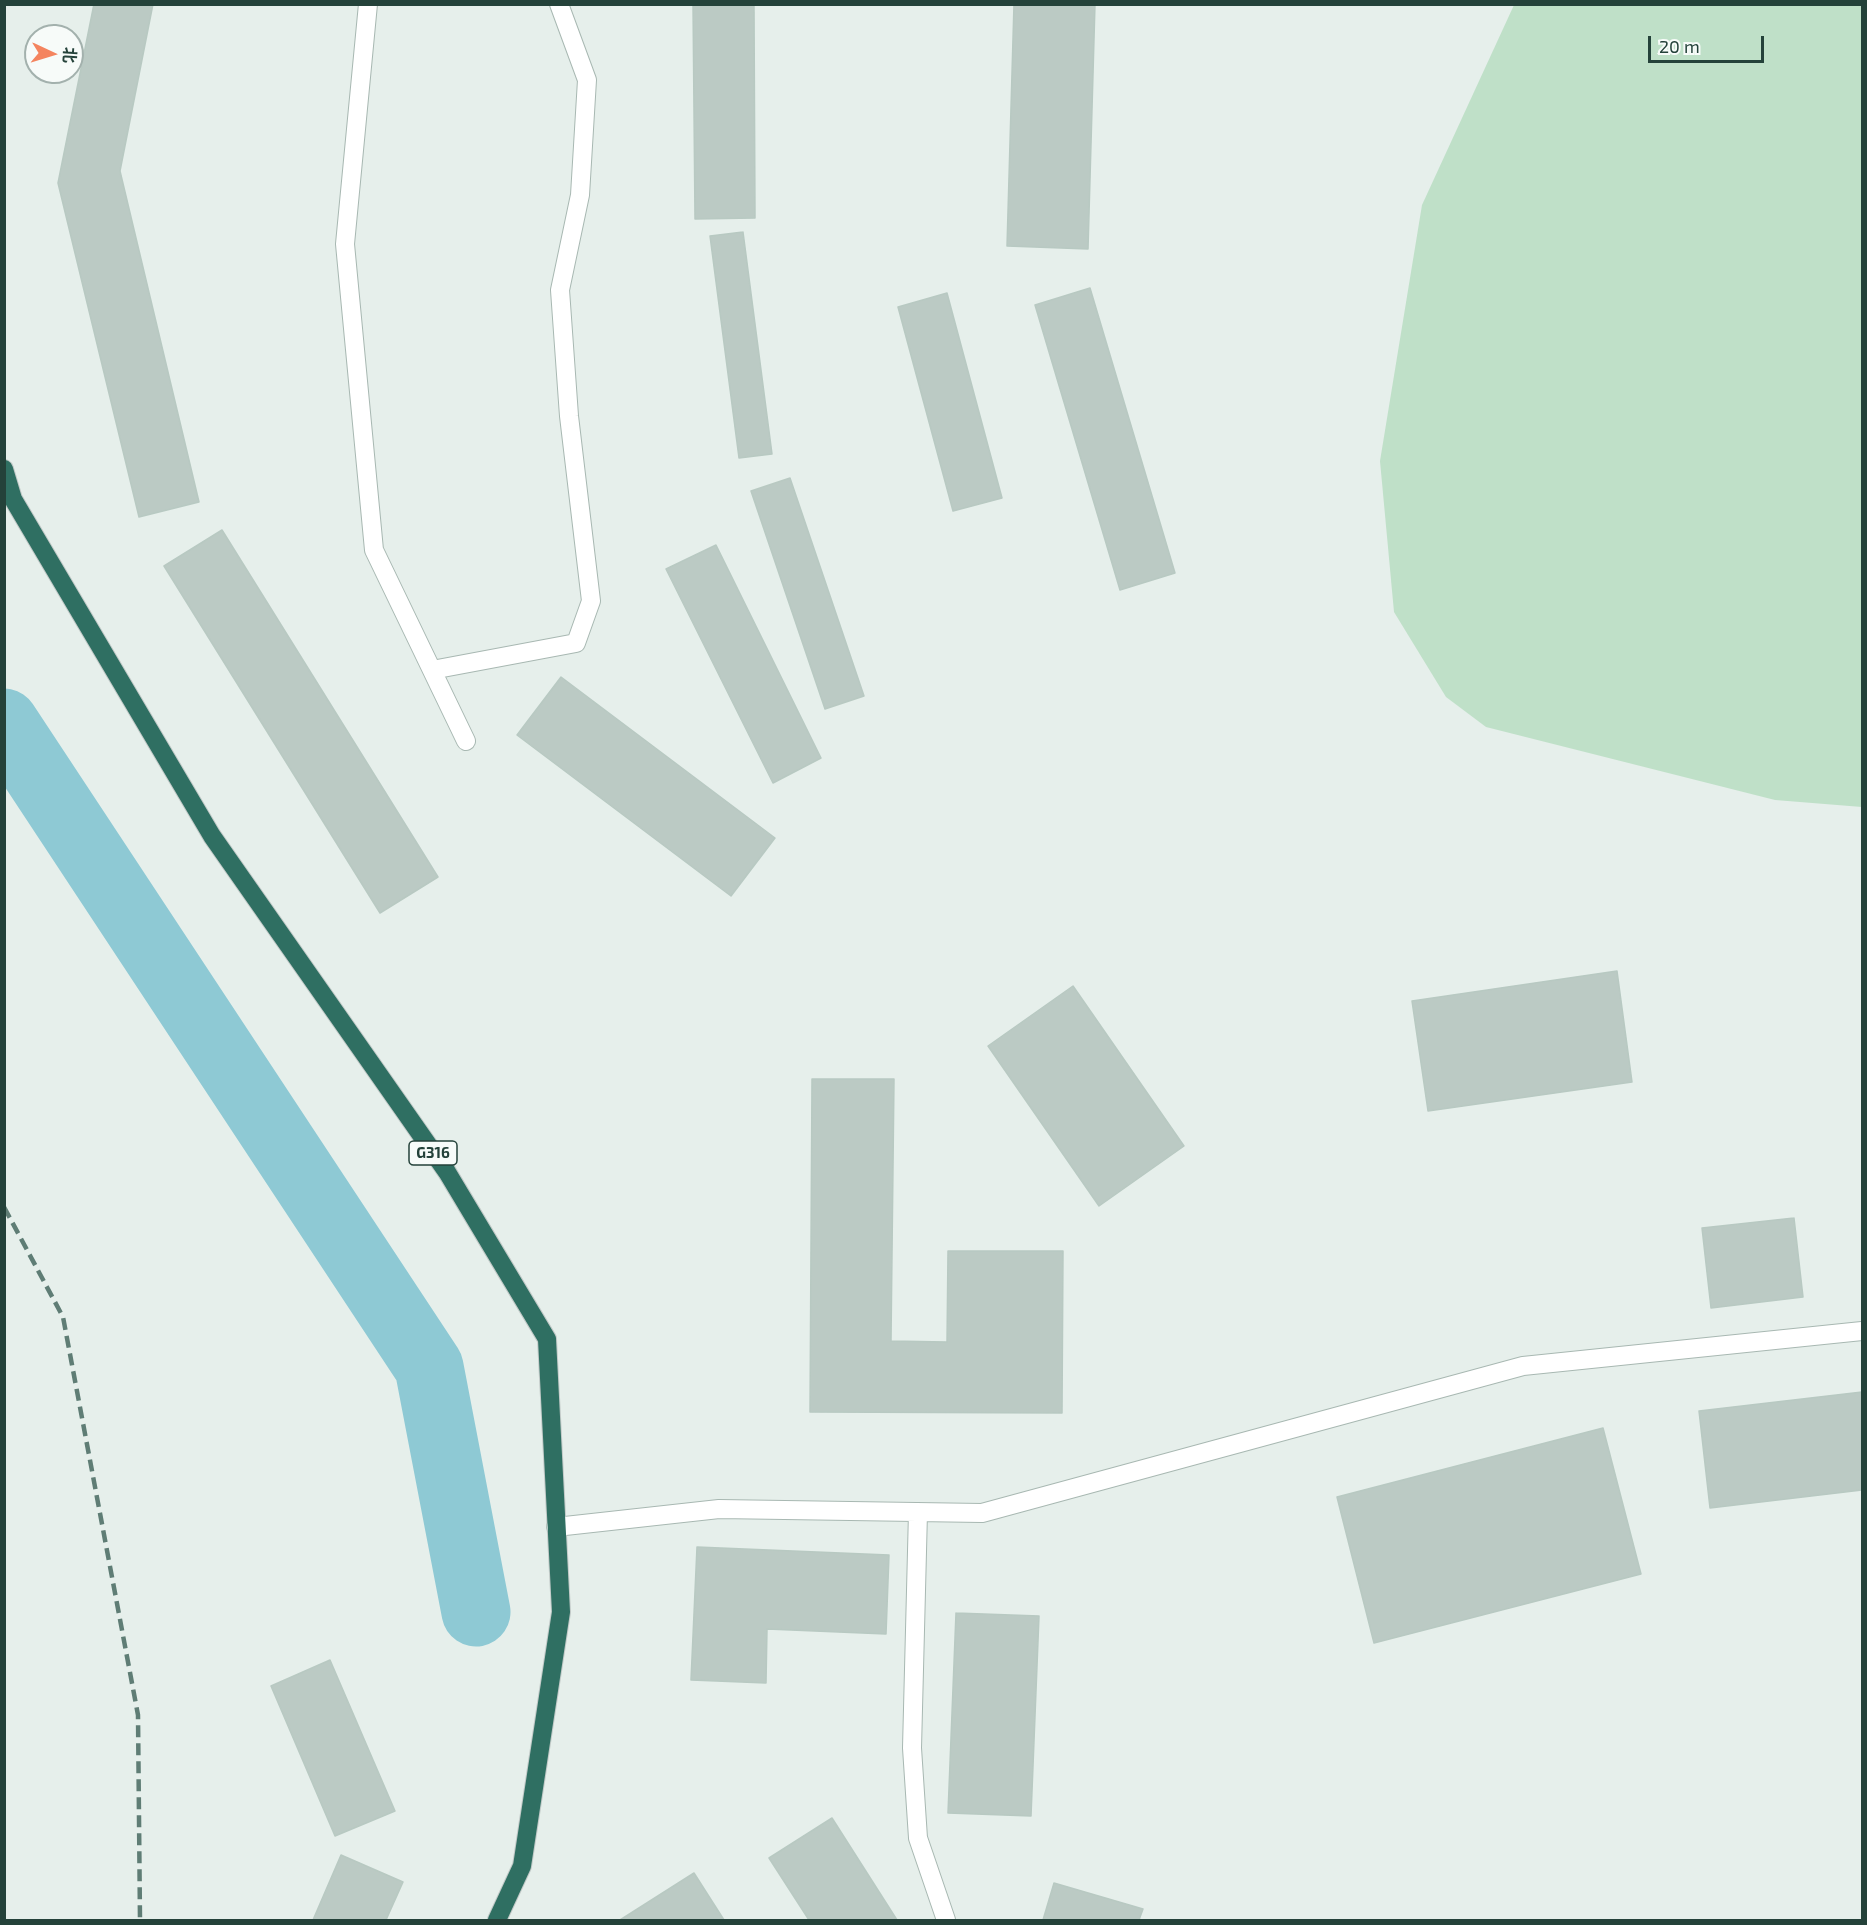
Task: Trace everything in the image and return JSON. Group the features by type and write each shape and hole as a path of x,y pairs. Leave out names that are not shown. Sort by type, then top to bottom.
{"highway":[{"name":"G316","path":"4,469 12,499 212,836 447,1172 547,1338 561,1612 522,1866 497,1920"}],"street":[{"path":"368,4 345,243 374,550 466,741"},
{"path":"432,670 576,643 591,601 569,416 560,290 580,195 587,80 559,4"},
{"path":"556,1527 719,1509 982,1513 1523,1366 1863,1332"},
{"path":"918,1512 912,1748 918,1838 946,1920"}],"green space":[{"path":"1514,5 1862,5 1862,807 1775,800 1486,727 1446,697 1394,612 1380,461 1422,205"}],"building":[{"path":"94,4 153,4 120,171 199,502 139,517 58,183 78,84 84,84 84,54"},
{"path":"693,4 754,4 755,218 695,219"},
{"path":"1014,4 1095,4 1088,249 1007,246"},
{"path":"743,232 772,454 739,458 710,236"},
{"path":"1090,288 1175,573 1120,590 1035,305"},
{"path":"947,293 1002,498 953,511 898,307"},
{"path":"790,478 864,696 825,709 751,491"},
{"path":"222,530 438,877 380,913 164,566"},
{"path":"716,545 821,758 773,783 666,569"},
{"path":"561,677 775,838 731,896 517,735"},
{"path":"1617,971 1632,1082 1428,1111 1412,1001"},
{"path":"1073,986 1184,1146 1099,1206 988,1046"},
{"path":"812,1079 894,1079 891,1341 947,1342 948,1251 1063,1251 1062,1413 810,1412"},
{"path":"1794,1218 1803,1297 1711,1308 1702,1228"},
{"path":"1862,1392 1862,1490 1710,1508 1699,1411"},
{"path":"1603,1428 1641,1574 1374,1643 1337,1497"},
{"path":"697,1547 889,1555 886,1634 767,1629 766,1683 691,1680"},
{"path":"956,1613 1039,1616 1031,1816 948,1813"},
{"path":"330,1660 395,1811 335,1836 271,1686"},
{"path":"832,1818 897,1920 809,1920 769,1858"},
{"path":"341,1855 403,1882 386,1920 313,1920"},
{"path":"694,1873 724,1920 620,1920"},
{"path":"1054,1883 1143,1909 1139,1920 1043,1920"}],"waterway":[{"path":"4,723 429,1367 476,1612"}],"railway":[{"path":"4,1207 63,1317 138,1715 140,1920"}]}
